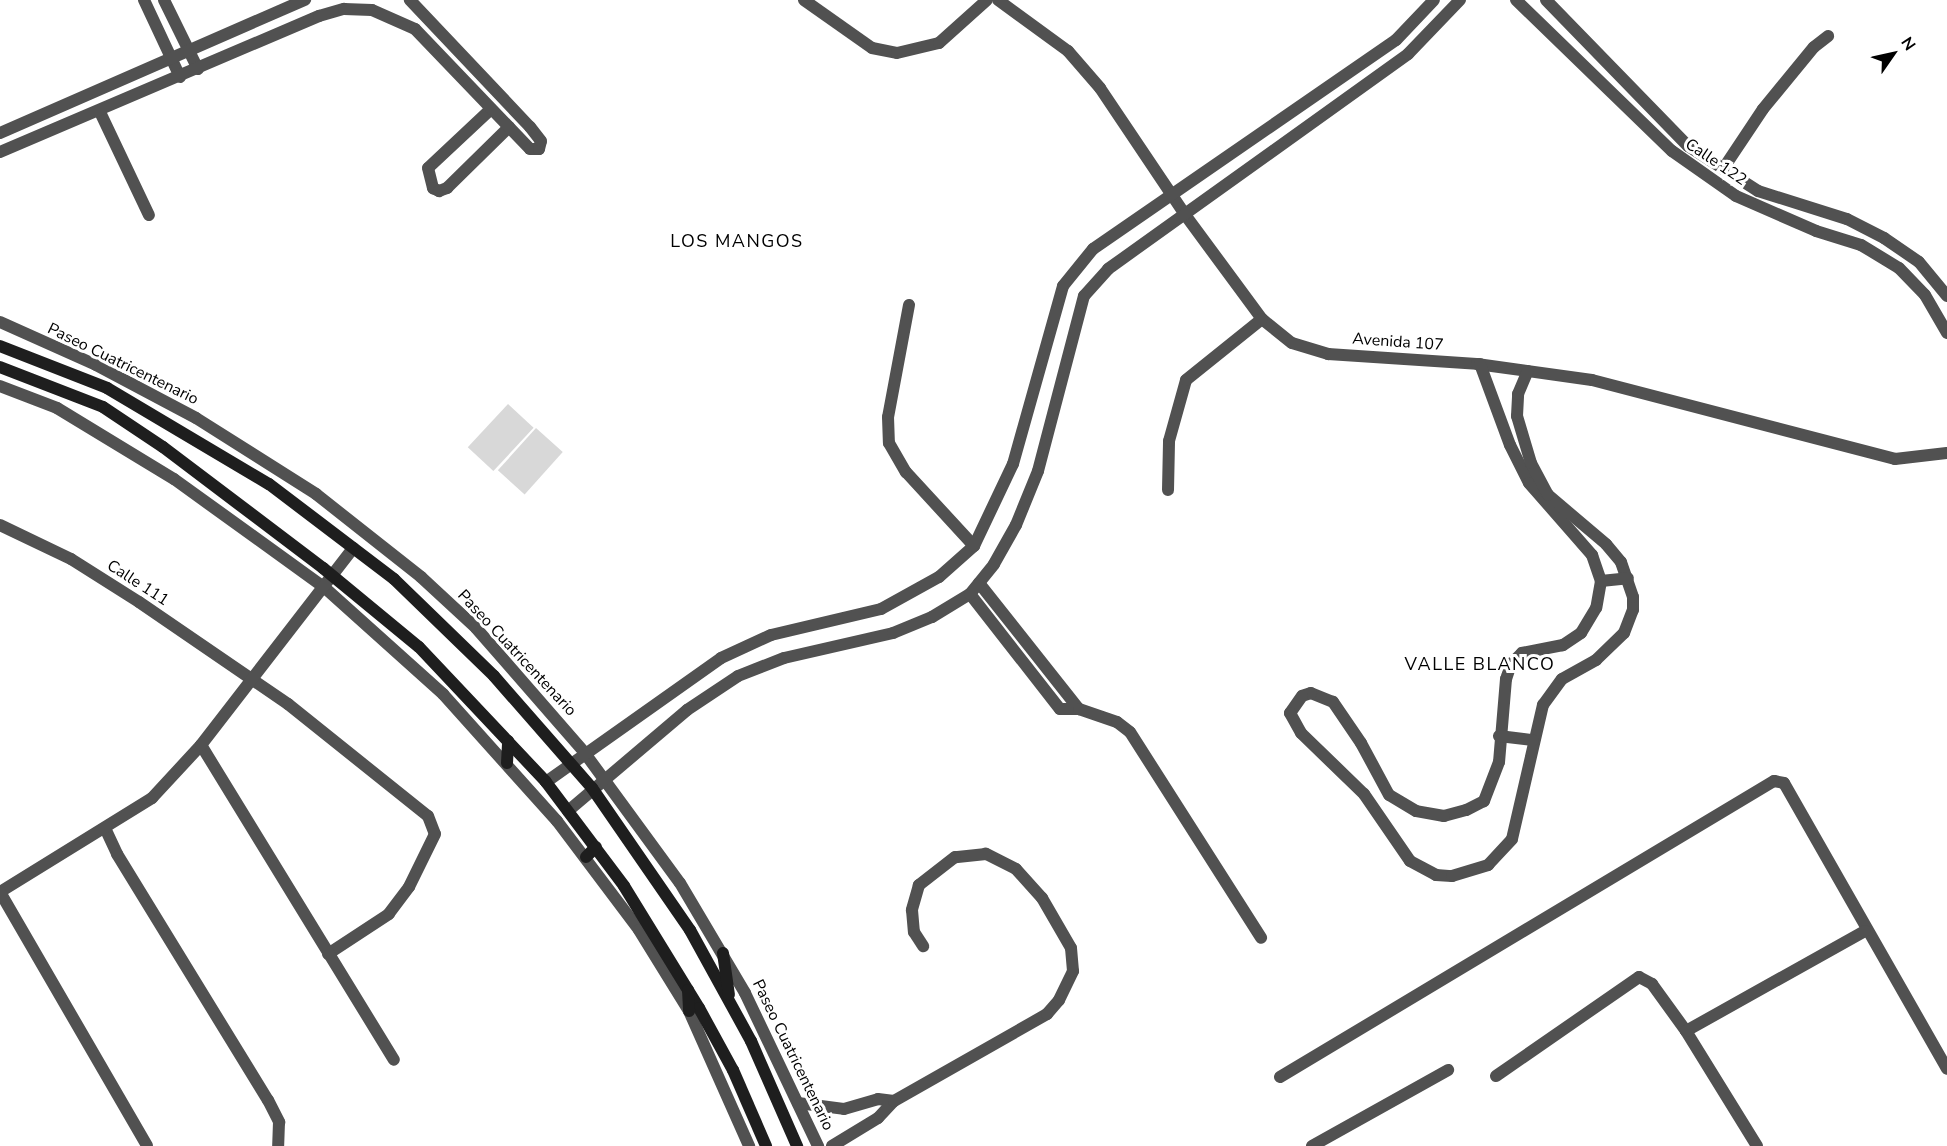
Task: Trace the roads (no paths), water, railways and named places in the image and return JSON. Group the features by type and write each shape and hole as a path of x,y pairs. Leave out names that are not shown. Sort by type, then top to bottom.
{"street":[{"path":"144,0 180,77"},
{"path":"164,0 198,69"},
{"path":"0,133 305,0"},
{"path":"0,152 319,16 344,9 372,9 415,29 530,149 542,145 410,0"},
{"path":"804,0 872,48 897,53 939,43 987,0"},
{"name":"Avenida 107","path":"999,0 1074,58 1127,124 1186,216 1262,319 1292,343 1328,354 1480,364 1592,380 1895,459 1947,453"},
{"path":"546,782 584,752 721,658 771,635 881,609 939,577 974,546 1012,464 1062,286 1093,249 1396,40 1434,0"},
{"path":"568,811 592,788 687,710 738,676 784,658 893,633 932,617 970,594 1016,525 1038,471 1084,296 1108,269 1186,216 1408,54 1460,0"},
{"name":"Calle 122","path":"1516,0 1672,151 1736,196 1816,231 1861,245 1899,268 1925,295 1947,333"},
{"name":"Calle 122","path":"1546,0 1688,146 1758,191 1846,219 1884,238 1919,262 1947,296"},
{"path":"1723,169 1763,109 1814,47 1828,36"},
{"path":"491,108 428,168 433,188 439,191 447,188 509,127"},
{"path":"100,111 149,215"},
{"path":"909,305 888,417 889,443 906,472 974,546"},
{"path":"1168,490 1169,441 1186,380 1262,319"},
{"name":"Paseo Cuatricentenario","path":"0,322 96,365 196,418 316,494 421,577 476,628 605,778 680,883 723,953 818,1146"},
{"name":"Paseo Cuatricentenario","path":"0,346 107,388 269,484 394,579 494,676 592,788 690,930 730,1002 797,1146"},
{"path":"1480,364 1528,483 1586,547 1601,581 1596,608 1581,633 1563,645 1522,653 1511,664 1499,735 1499,762 1484,801 1444,816 1416,811 1389,795 1361,743 1333,702 1311,693 1302,696 1290,713 1301,733 1364,794 1410,861 1436,875 1452,876 1488,865 1512,839 1533,740 1551,692 1624,633 1633,610 1628,578 1606,544 1548,495 1531,463 1517,413 1518,394 1528,371"},
{"path":"0,367 103,407 163,447 333,576 419,647 546,782 596,847 688,989 733,1070 766,1146"},
{"path":"0,386 57,408 136,453 325,588 413,664 507,763 586,857 639,930 689,1011 749,1146"},
{"path":"1500,414 1517,413"},
{"name":"Calle 111","path":"0,525 71,559 139,602 250,681 288,704 428,816 435,834 427,858 389,914 328,954"},
{"path":"147,1146 0,892 152,798 201,746 325,588 353,548"},
{"path":"1601,581 1628,578"},
{"path":"979,583 1078,709"},
{"path":"970,594 1051,701 1060,709 1078,709 1117,722 1130,732 1261,938"},
{"path":"1499,735 1533,740"},
{"path":"507,763 508,741"},
{"path":"201,746 394,1060"},
{"path":"1280,1077 1774,781 1784,783 1865,931 1947,1069"},
{"path":"105,828 117,854 268,1100 279,1122 278,1146"},
{"path":"586,857 596,847"},
{"path":"832,1146 878,1118 894,1101 1047,1014 1059,1000 1073,971 1071,948 1042,898 1016,869 986,854 955,857 919,885 912,910 914,932 922,946"},
{"path":"1686,1031 1865,931"},
{"path":"723,953 730,1002"},
{"path":"1496,1076 1639,977 1652,984 1686,1031 1757,1146"},
{"path":"688,989 689,1011"},
{"path":"1312,1146 1448,1070"},
{"path":"798,1103 844,1109 878,1099 894,1101"}],"district":[{"name":"LOS MANGOS","path":"737,241"},
{"name":"VALLE BLANCO","path":"1480,664"}]}
